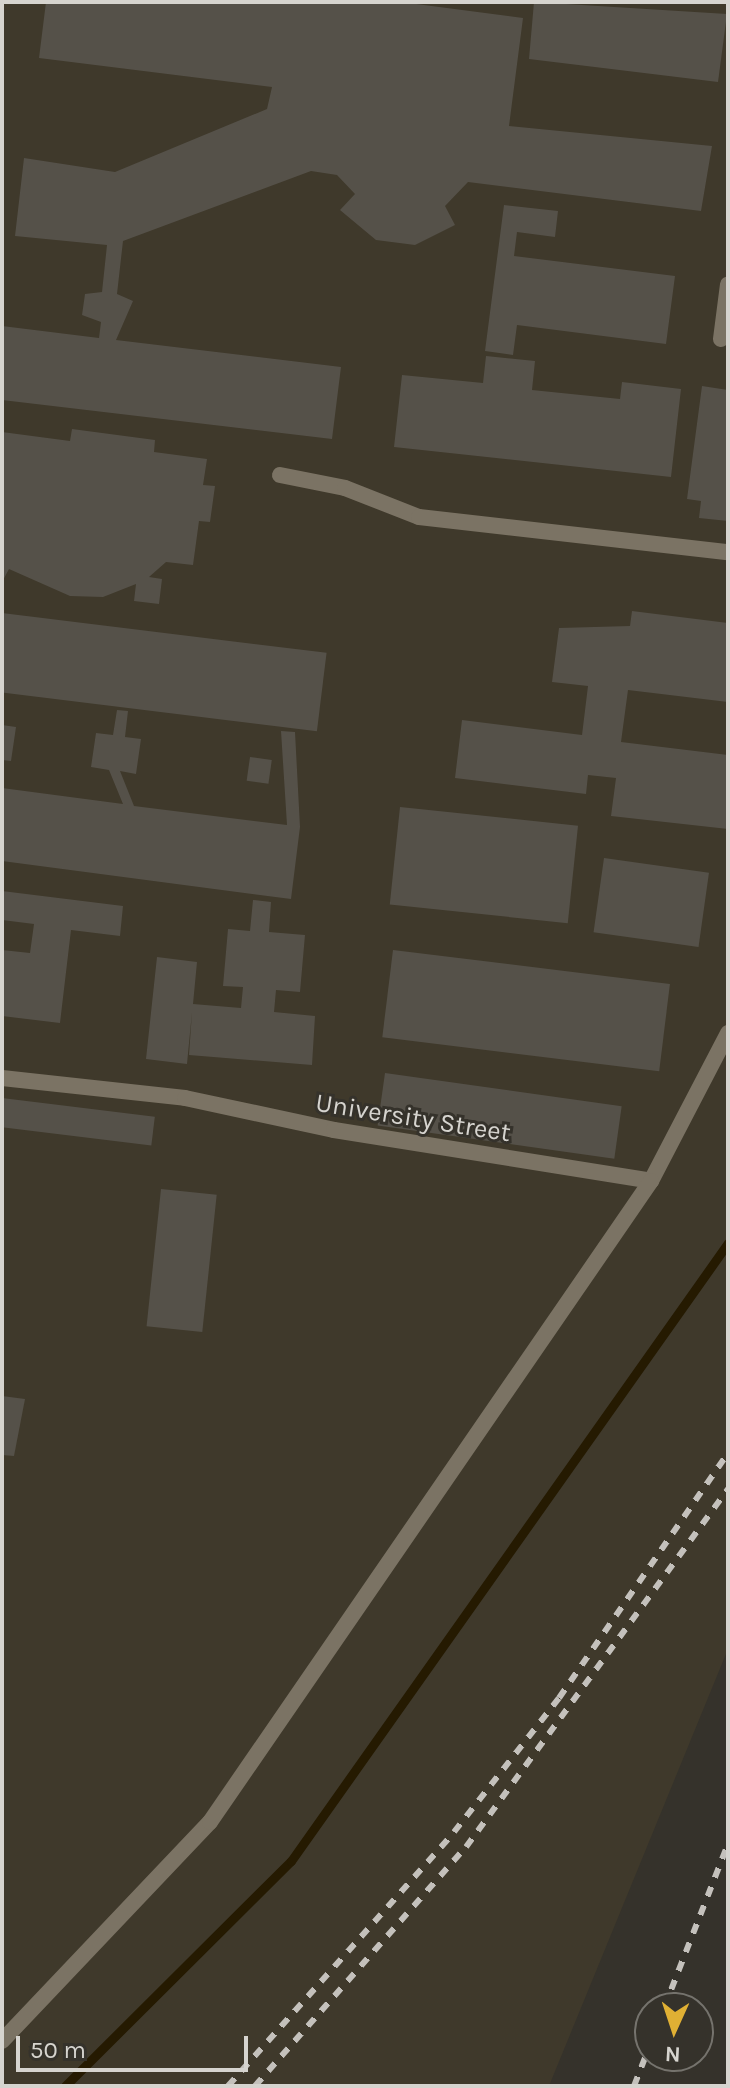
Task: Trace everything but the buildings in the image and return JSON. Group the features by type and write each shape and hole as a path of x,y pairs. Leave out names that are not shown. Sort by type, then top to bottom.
{"street":[{"path":"721,339 728,284"},
{"path":"280,475 345,488 419,517 728,552"},
{"path":"2,2041 210,1822 651,1181 728,1033"},
{"name":"University Street","path":"2,1078 185,1098 334,1130 651,1181"}],"shaded area":[{"path":"2,2 728,2 728,1649 549,2086 2,2086"}],"waterway":[{"path":"65,2086 291,1861 728,1243"}],"railway":[{"path":"228,2086 454,1832 559,1698 728,1453"},
{"path":"255,2086 466,1847 728,1489"},
{"path":"670,1992 728,1844"},
{"path":"634,2086 639,2072"}]}
